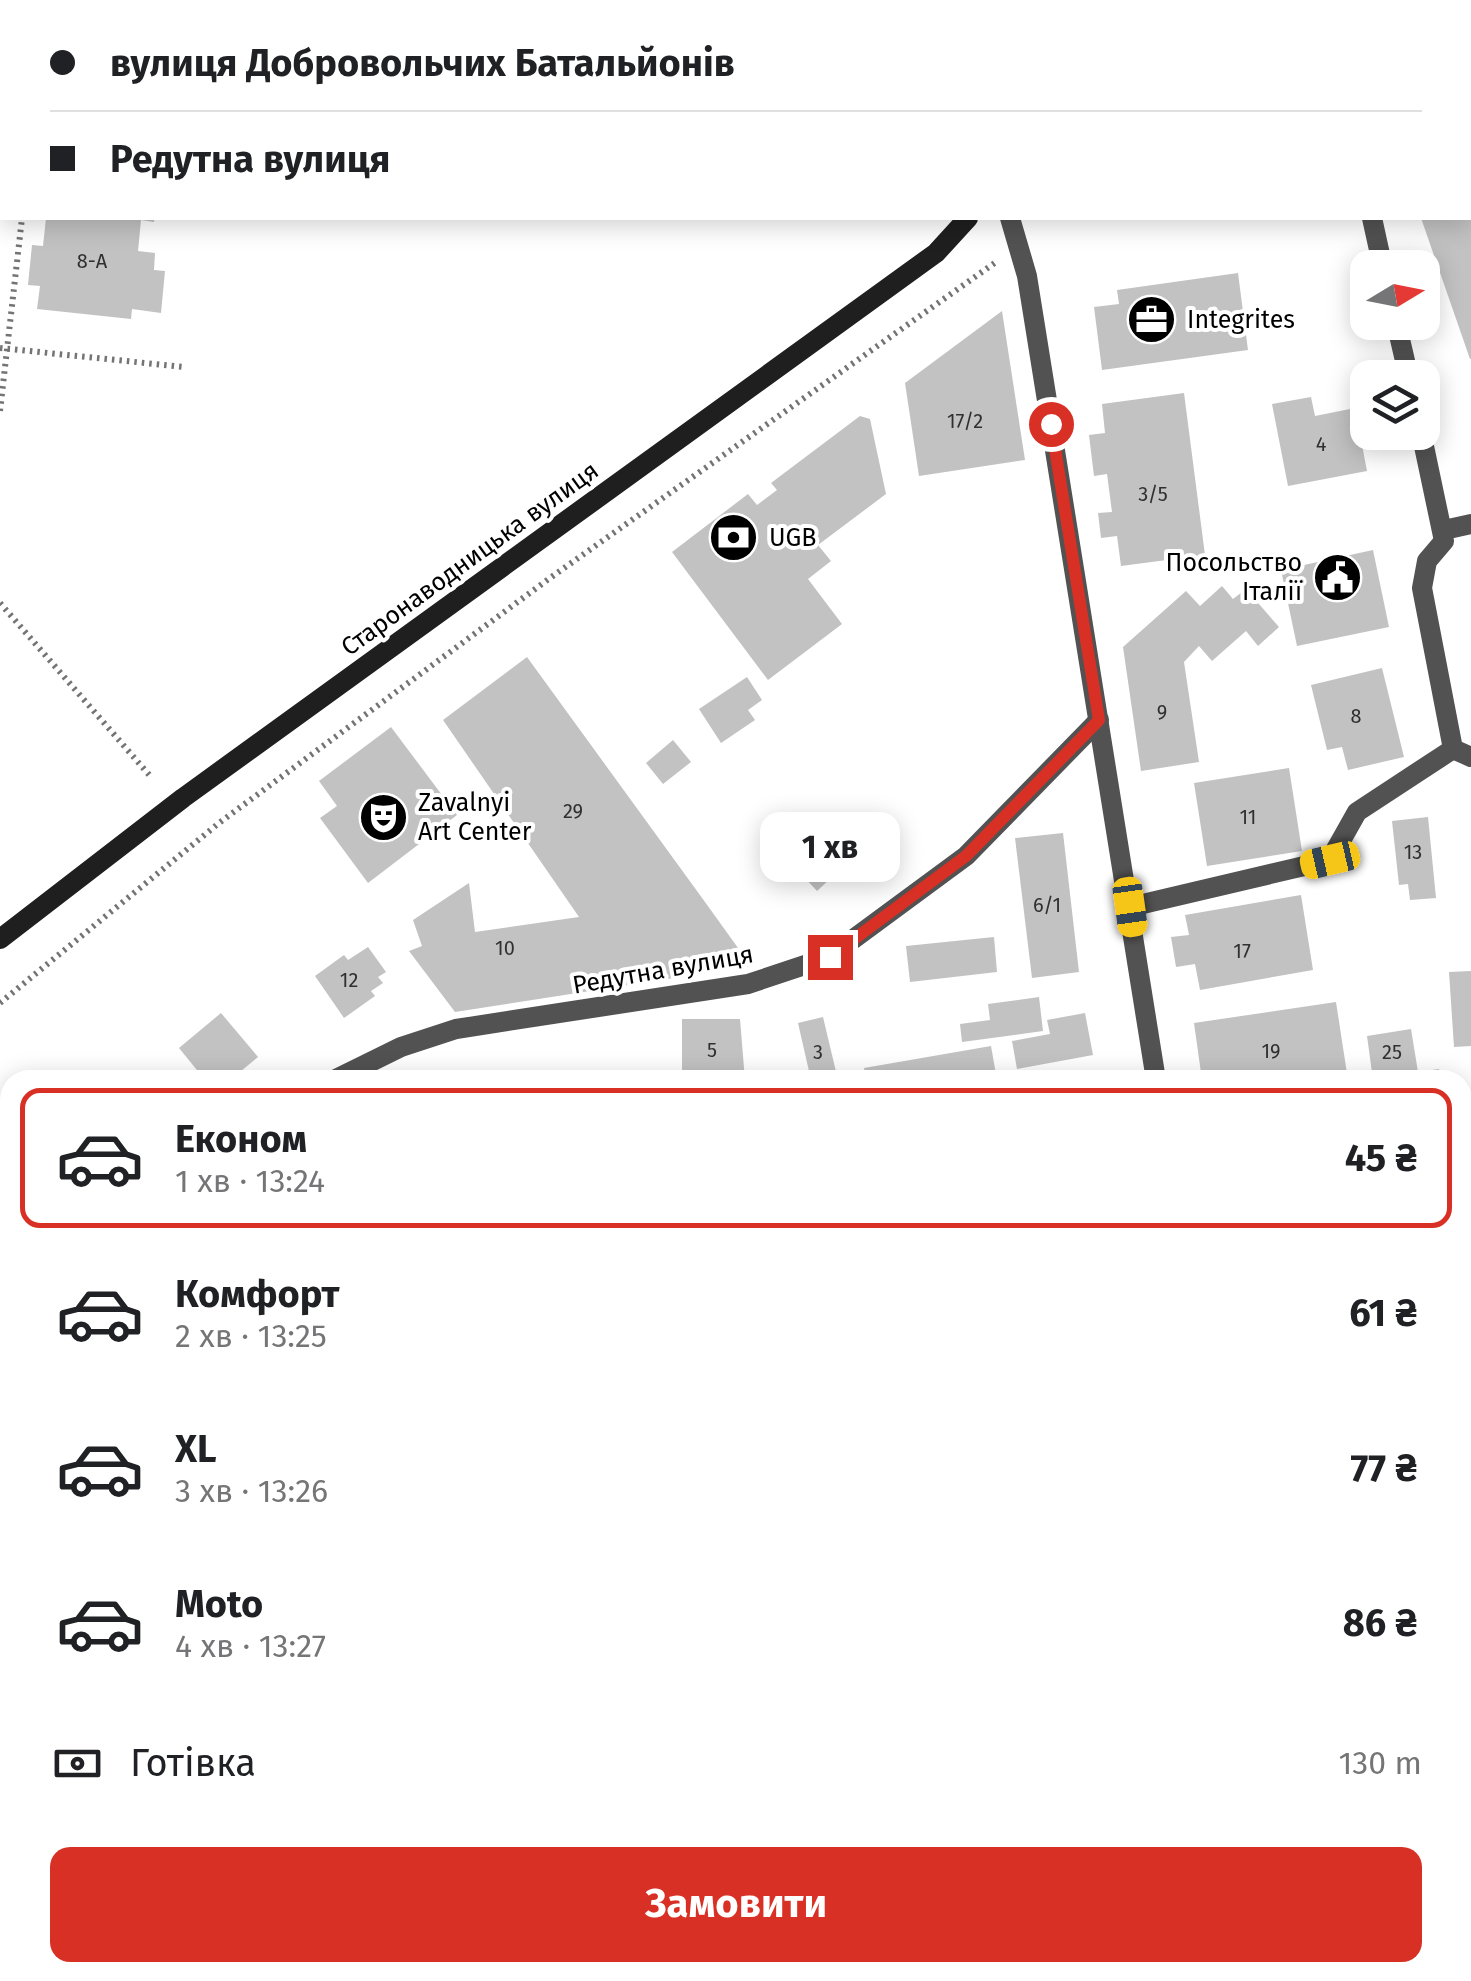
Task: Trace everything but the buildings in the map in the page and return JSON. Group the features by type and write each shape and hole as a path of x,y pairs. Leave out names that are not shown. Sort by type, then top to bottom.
{"main road":[{"name":"Старонаводницька вулиця","path":"0,940 154,819 922,263 966,220"}],"street":[{"path":"1011,220 1027,276 1154,1070"},
{"path":"1372,220 1379,250"},
{"path":"1425,450 1444,536"},
{"path":"1130,907 1330,860 1357,812 1462,753 1422,588 1427,561 1444,536 1471,524"},
{"path":"1444,536 1471,536"},
{"name":"Редутна вулиця","path":"354,1070 401,1047 456,1030 748,984 830,957 966,856 1099,720"}],"path":[{"path":"0,412 4,348 22,220"},
{"path":"0,1003 234,812 550,578 998,262"},
{"path":"4,348 184,367"},
{"path":"0,604 151,777"}],"place":[{"name":"Integrites","path":"1152,320"},
{"name":"UGB","path":"734,538"},
{"name":"Посольство Італії","path":"1337,577"},
{"name":"Zavalnyi Art Center","path":"383,817"}],"route":[{"path":"830,957 966,856 1099,720 1051,424"}]}
